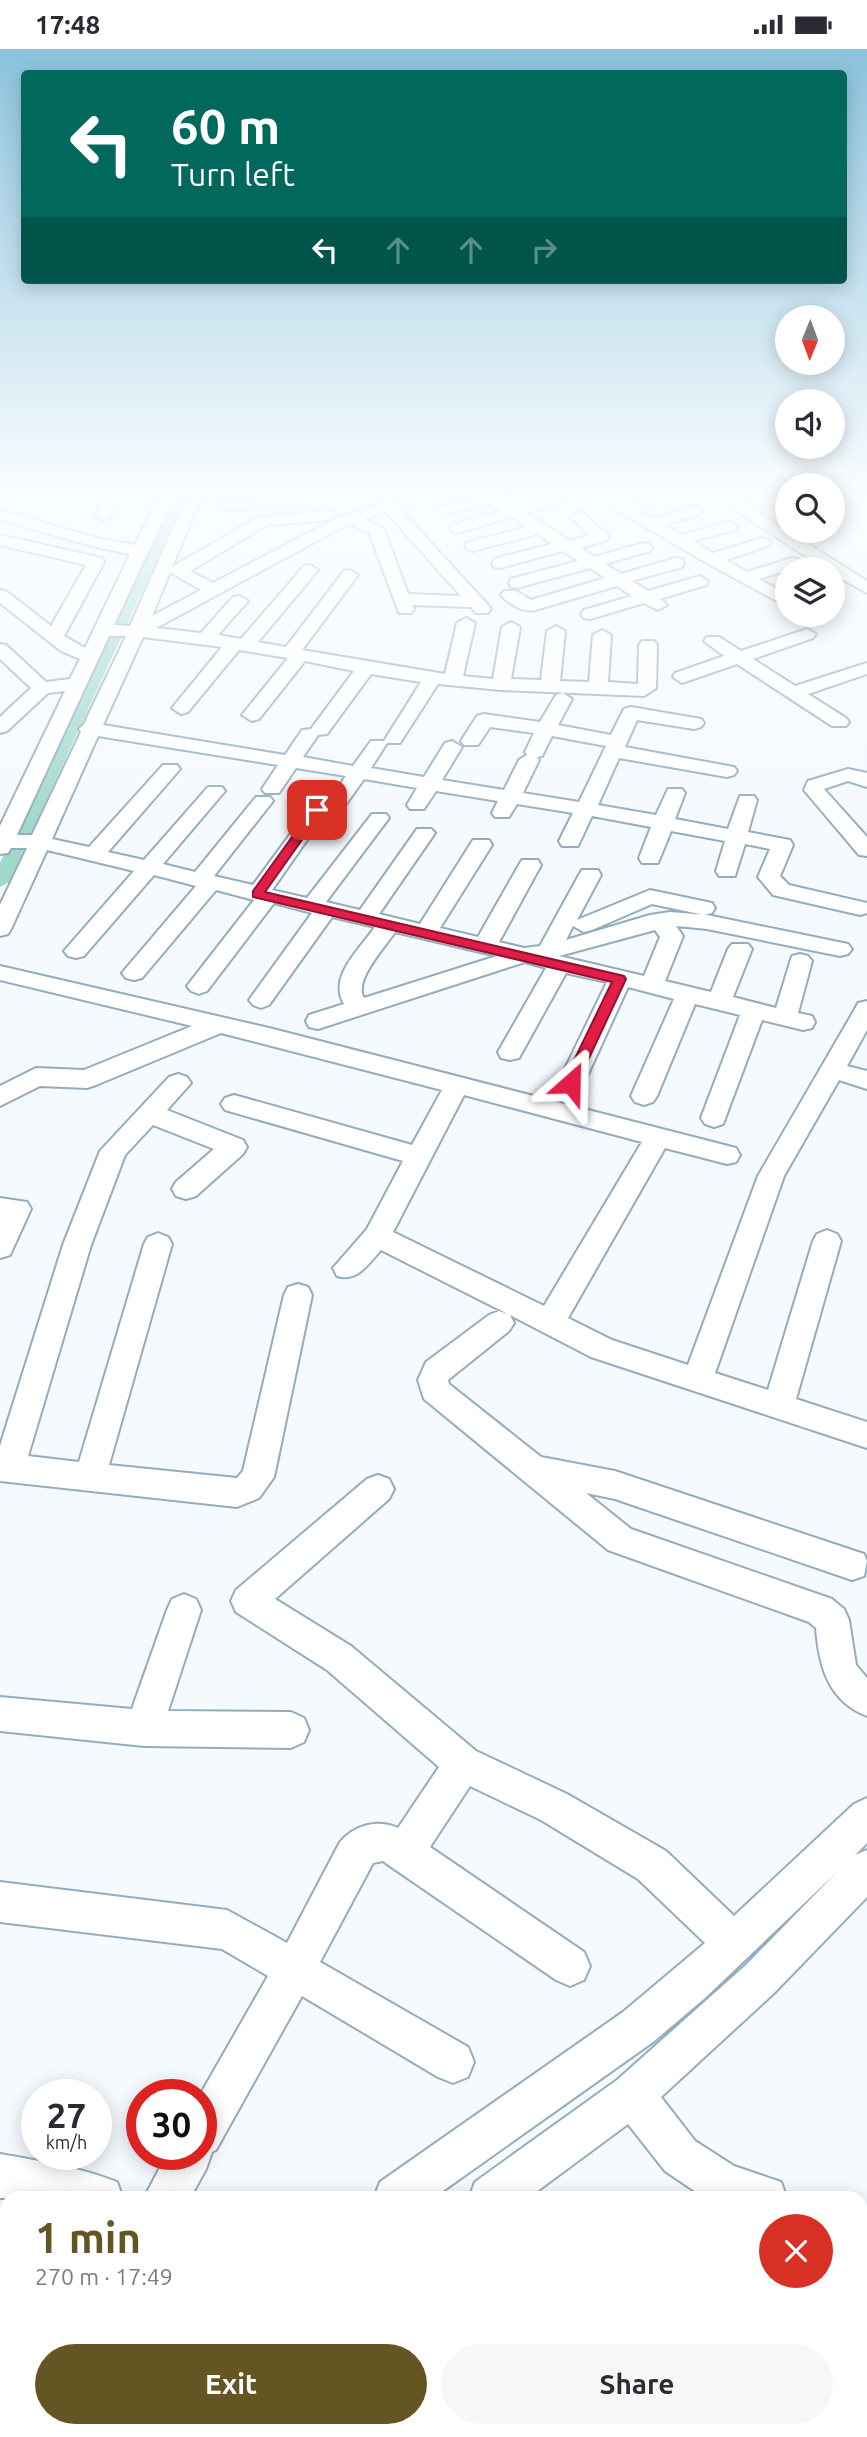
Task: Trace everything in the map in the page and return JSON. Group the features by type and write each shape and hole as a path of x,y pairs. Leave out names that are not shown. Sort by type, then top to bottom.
{"street":[{"path":"16,607 67,647 91,657"},
{"path":"54,637 71,607"},
{"path":"115,607 1,845 39,842 524,955"},
{"path":"0,929 89,729 147,607"},
{"path":"137,631 181,607"},
{"path":"205,640 233,607"},
{"path":"181,708 275,607"},
{"path":"252,715 327,607"},
{"path":"590,614 621,607"},
{"path":"199,985 327,806 444,679 466,623"},
{"path":"417,806 429,784 484,720 498,691 510,627"},
{"path":"105,630 137,631 240,645 444,679 498,691 557,692 598,687 647,688 648,645"},
{"path":"505,806 547,729 557,692 556,631"},
{"path":"682,677 807,634"},
{"path":"598,687 602,635"},
{"path":"713,642 839,722"},
{"path":"0,649 8,666 42,688"},
{"path":"134,973 205,882 291,761 367,666"},
{"path":"792,693 862,674"},
{"path":"0,727 42,688 77,684"},
{"path":"570,841 631,713 694,723"},
{"path":"484,720 547,729 727,771"},
{"path":"89,729 162,732 229,743 291,761 429,784 505,806 585,809 782,845 769,877 780,890 860,908"},
{"path":"94,855 170,769"},
{"path":"867,781 851,774 831,778 815,785 814,790 867,850"},
{"path":"76,951 215,791"},
{"path":"650,858 674,793"},
{"path":"727,871 747,800"},
{"path":"261,1000 379,818"},
{"path":"365,919 424,833"},
{"path":"426,933 481,845"},
{"path":"485,946 530,866"},
{"path":"510,1052 590,875"},
{"path":"555,950 597,921 640,899 650,897 694,904 709,910 712,912 707,922"},
{"path":"651,986 672,936 658,920"},
{"path":"318,1021 524,955 555,950 658,920 707,922 840,949"},
{"path":"358,1008 349,993 350,980 389,924"},
{"path":"719,1002 740,949"},
{"path":"555,950 620,979 794,1020 800,961"},
{"path":"0,972 219,1024 727,1155"},
{"path":"571,1083 620,979"},
{"path":"644,1096 687,995"},
{"path":"697,1381 771,1177 867,1009"},
{"path":"714,1118 754,1010"},
{"path":"0,1097 36,1077 87,1079 219,1024"},
{"path":"833,1070 867,1080"},
{"path":"178,1083 113,1150 77,1245 4,1467 236,1493 248,1488 258,1477 298,1295"},
{"path":"347,1268 377,1235 421,1157 457,1085"},
{"path":"234,1104 421,1157"},
{"path":"149,1113 234,1147 186,1189"},
{"path":"550,1322 658,1137"},
{"path":"0,1208 18,1209 0,1247"},
{"path":"377,1235 602,1349 778,1407 865,1426"},
{"path":"778,1407 827,1241"},
{"path":"90,1477 158,1244"},
{"path":"499,1323 437,1371 433,1380 435,1390 620,1540 820,1611 832,1620 836,1663 844,1681 867,1699"},
{"path":"533,1470 615,1485 852,1565"},
{"path":"378,1489 248,1601 339,1658 463,1765 554,1808 652,1865 734,1943"},
{"path":"144,1728 184,1610"},
{"path":"0,1714 144,1728 291,1730"},
{"path":"404,1852 463,1765"},
{"path":"406,2191 638,2027 691,1984 867,1817"},
{"path":"217,2107 354,1856 363,1845 386,1842 404,1852 570,1966"},
{"path":"501,2191 632,2095 760,1979 867,1869"},
{"path":"0,1902 227,1930 453,2062"},
{"path":"632,2095 680,2156 723,2184 744,2191"},
{"path":"170,2191 182,2170"},
{"path":"0,2176 77,2191"}],"waterway":[{"path":"0,882 128,607"}],"route":[{"path":"317,810 257,894 620,979 571,1083"}]}
